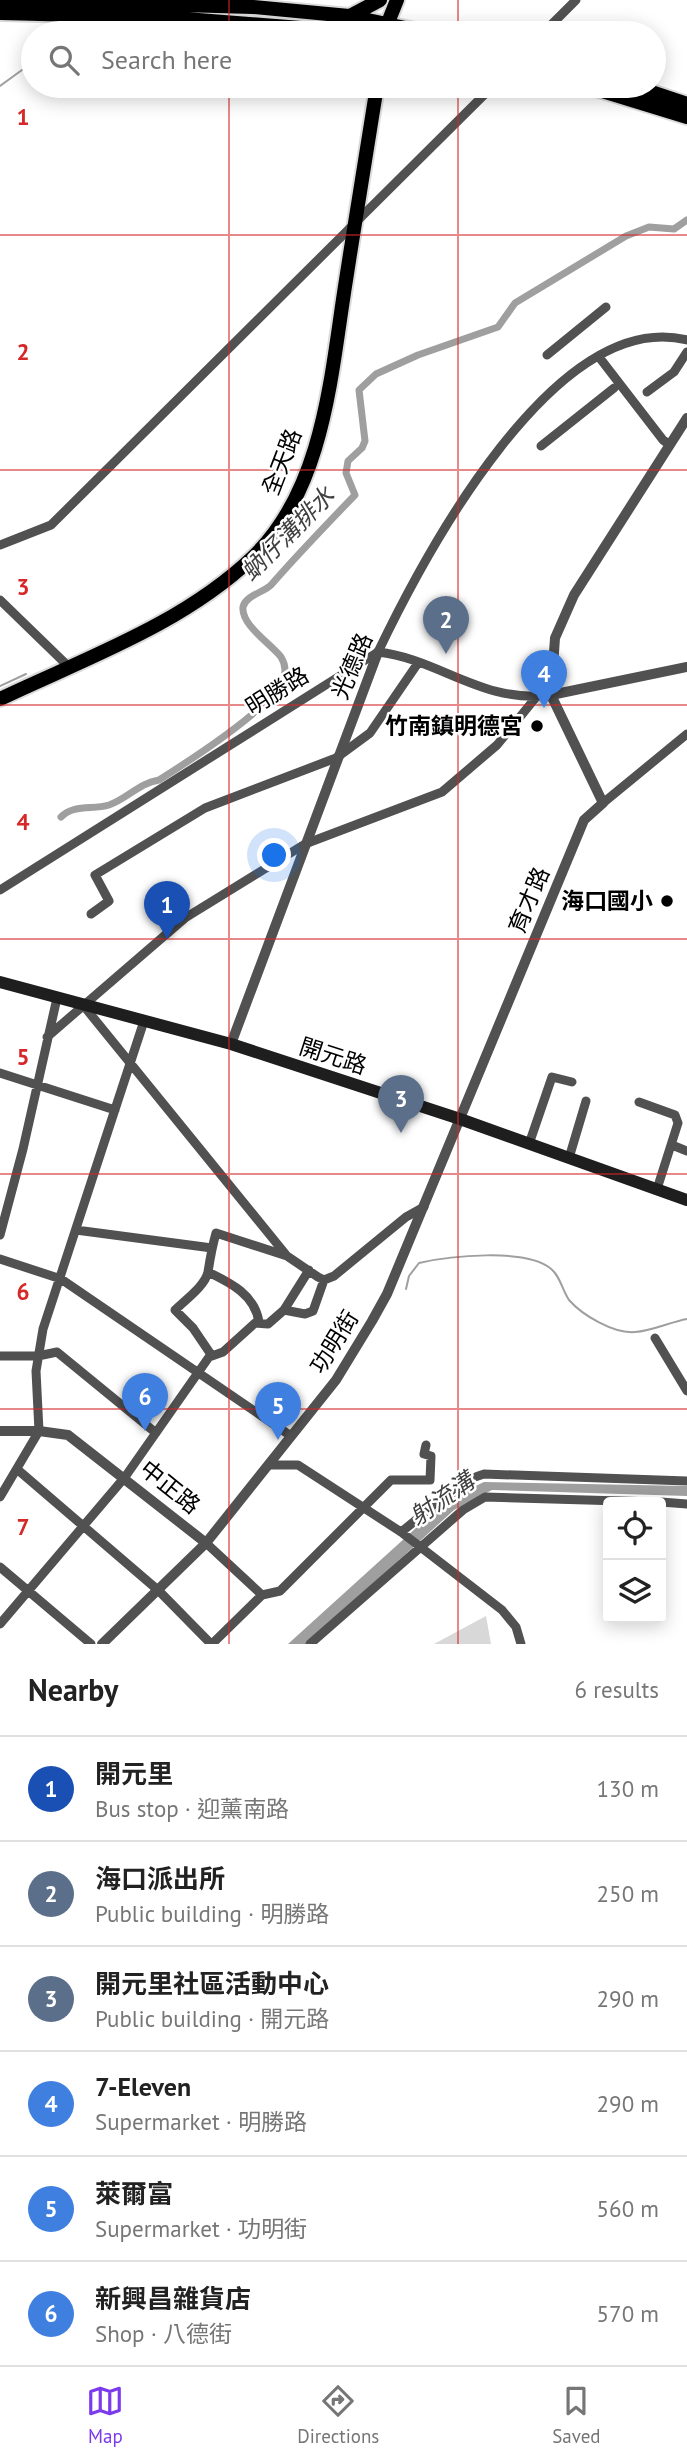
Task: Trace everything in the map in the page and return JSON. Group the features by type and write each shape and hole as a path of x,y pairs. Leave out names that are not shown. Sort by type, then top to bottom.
{"main road":[{"path":"0,0 77,9"},
{"path":"349,16 380,0"},
{"path":"386,21 387,0"},
{"path":"389,21 397,0"},
{"path":"0,13 77,9 253,7 349,16 363,21"},
{"path":"160,10 258,21"},
{"path":"666,97 687,104"},
{"name":"全天路","path":"0,699 124,642 210,593 256,555 278,528 295,499 322,419 375,98"},
{"path":"625,98 687,117"},
{"name":"開元路","path":"0,982 231,1044 460,1119 687,1200"}],"street":[{"path":"556,21 576,0"},
{"path":"0,545 51,526 355,220 481,98"},
{"path":"547,355 606,307"},
{"name":"光德路","path":"231,1044 379,652 457,505 490,457 540,403 599,357 637,339 687,340"},
{"path":"647,392 674,372 687,352"},
{"path":"599,357 663,440 670,445"},
{"path":"541,446 614,388"},
{"path":"603,803 551,695 552,655 562,616 687,418"},
{"path":"0,600 68,666"},
{"path":"379,652 418,663 470,685 537,696 683,668 687,680"},
{"name":"明勝路","path":"0,890 379,652"},
{"path":"91,914 109,901 95,875 205,807 337,758 370,733 418,663"},
{"path":"47,1037 186,918 305,845 442,792 497,745 537,696"},
{"name":"育才路","path":"460,1119 584,820 687,734"},
{"path":"0,1235 57,998"},
{"path":"83,1005 287,1256"},
{"path":"0,1497 39,1431 38,1356 144,1021"},
{"path":"0,1073 115,1110"},
{"path":"529,1144 552,1077 572,1082"},
{"path":"569,1158 586,1101"},
{"path":"639,1102 675,1115 678,1123 657,1189"},
{"name":"功明街","path":"102,1644 206,1543 336,1380 387,1294 460,1119"},
{"path":"671,1145 687,1151"},
{"path":"284,1310 305,1314 313,1311 324,1280 334,1276 406,1217 424,1207"},
{"path":"76,1230 212,1248"},
{"path":"212,1356 193,1328 175,1310 202,1283 208,1272 216,1233 287,1256 324,1280"},
{"path":"0,1259 61,1279 291,1436"},
{"path":"259,1322 268,1324 284,1310 309,1270"},
{"path":"208,1272 230,1282 251,1300 257,1307 259,1322"},
{"path":"0,1624 125,1477 197,1372 212,1356 223,1352 259,1322"},
{"path":"655,1338 687,1391"},
{"path":"0,1356 38,1356 57,1352 156,1433"},
{"name":"中正路","path":"0,1432 39,1431 68,1435 206,1543 261,1595"},
{"path":"18,1470 159,1591 211,1644 261,1595 280,1591 391,1480 430,1480 431,1456 424,1454 426,1445"},
{"path":"270,1465 298,1465 402,1533 502,1610 516,1628 521,1644"},
{"path":"402,1533 452,1491 473,1477 484,1474 687,1480"},
{"path":"310,1644 419,1546 463,1510 485,1497 603,1500"},
{"path":"666,1503 687,1504"},
{"path":"0,1567 92,1644"}],"shaded area":[{"path":"484,1482 687,1486 687,1496 492,1490 454,1510 307,1644 288,1644 448,1499"},
{"path":"486,1616 491,1644 434,1644"}],"waterway":[{"path":"0,86 21,71"},
{"name":"蚋仔溝排水","path":"61,817 72,810 109,805 145,784 159,780 244,721 274,694 284,676 283,660 247,621 244,603 271,585 355,495 346,473 348,461 362,448 365,441 359,390 376,374 418,355 498,327 515,303 626,236 649,227 674,229 687,220"},
{"path":"0,686 26,674"},
{"path":"406,1289 409,1276 419,1263 467,1256 505,1256 523,1258 550,1268 569,1300 608,1327 635,1332 687,1319"}],"place":[{"name":"海口派出所","path":"446,654"},
{"name":"7-Eleven","path":"544,708"},
{"name":"竹南鎮明德宮","path":"537,726"},
{"name":"海口國小","path":"667,901"},
{"name":"開元里","path":"167,939"},
{"name":"開元里社區活動中心","path":"401,1133"},
{"name":"新興昌雜貨店","path":"145,1431"},
{"name":"萊爾富","path":"278,1440"}],"water label":[{"name":"射流溝","path":"442,1499"}]}
